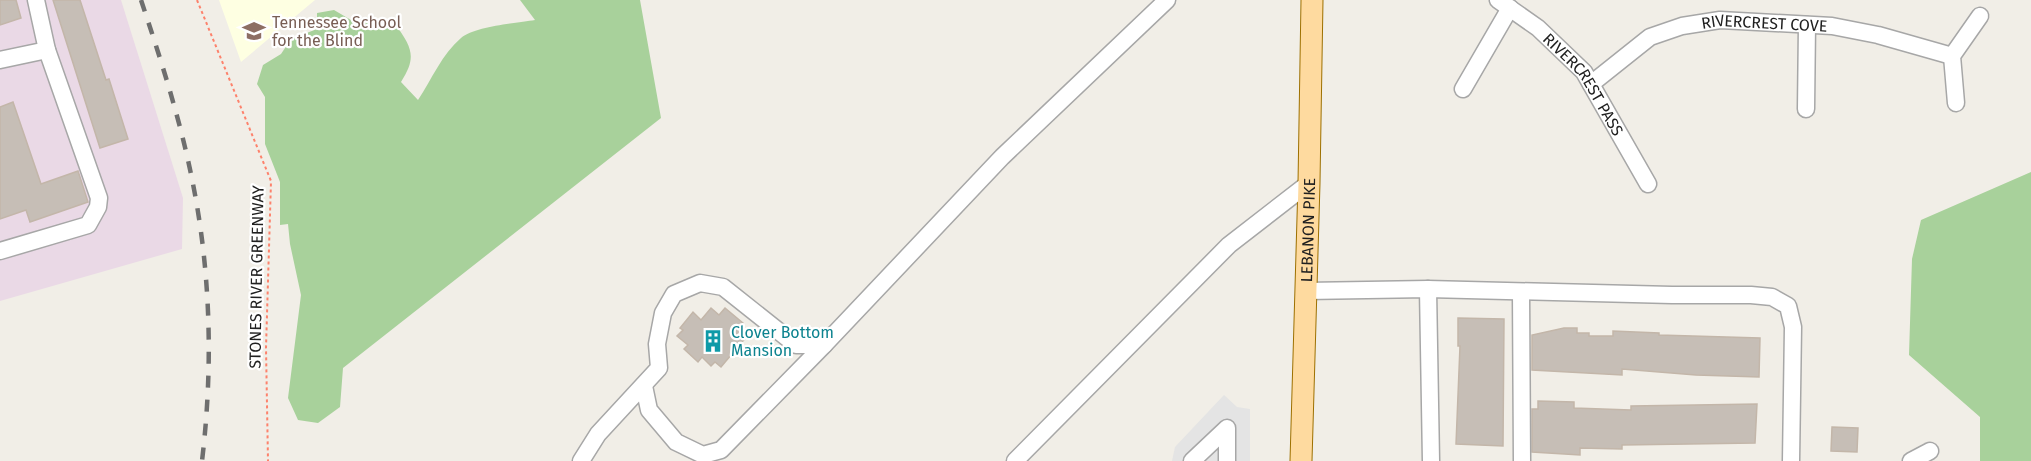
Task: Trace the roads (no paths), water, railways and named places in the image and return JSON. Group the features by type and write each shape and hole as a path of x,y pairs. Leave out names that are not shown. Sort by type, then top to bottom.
{"main road":[{"name":"LEBANON PIKE","path":"1301,461 1309,183 1311,0"}],"street":[{"path":"0,251 88,225 98,207 99,198 47,50 36,0"},
{"path":"644,386 649,410 676,442 703,455 722,450 1002,157 1167,0"},
{"path":"1463,90 1504,4"},
{"name":"RIVERCREST PASS","path":"1504,4 1538,28 1584,72 1648,184"},
{"path":"1956,103 1952,56 1980,16"},
{"name":"RIVERCREST COVE","path":"1591,84 1650,37 1682,26 1720,20 1832,26 1878,35 1952,56"},
{"path":"1806,109 1807,25"},
{"path":"0,60 47,50"},
{"path":"1016,461 1229,245 1309,183"},
{"path":"581,461 598,434 659,368 657,344 663,313 674,294 700,283 723,287 796,345 824,345"},
{"path":"1306,291 1428,289 1772,297 1788,306 1793,327 1791,461"},
{"path":"1428,289 1431,461"},
{"path":"1521,292 1522,461"},
{"path":"1192,461 1227,428 1227,461"},
{"path":"1911,461 1930,451"}],"railway":[{"path":"141,0 177,114 193,184 204,253 209,357 202,461"}],"place":[{"name":"Tennessee School for the Blind","path":"254,31"},
{"name":"Clover Bottom Mansion","path":"713,341"}]}
